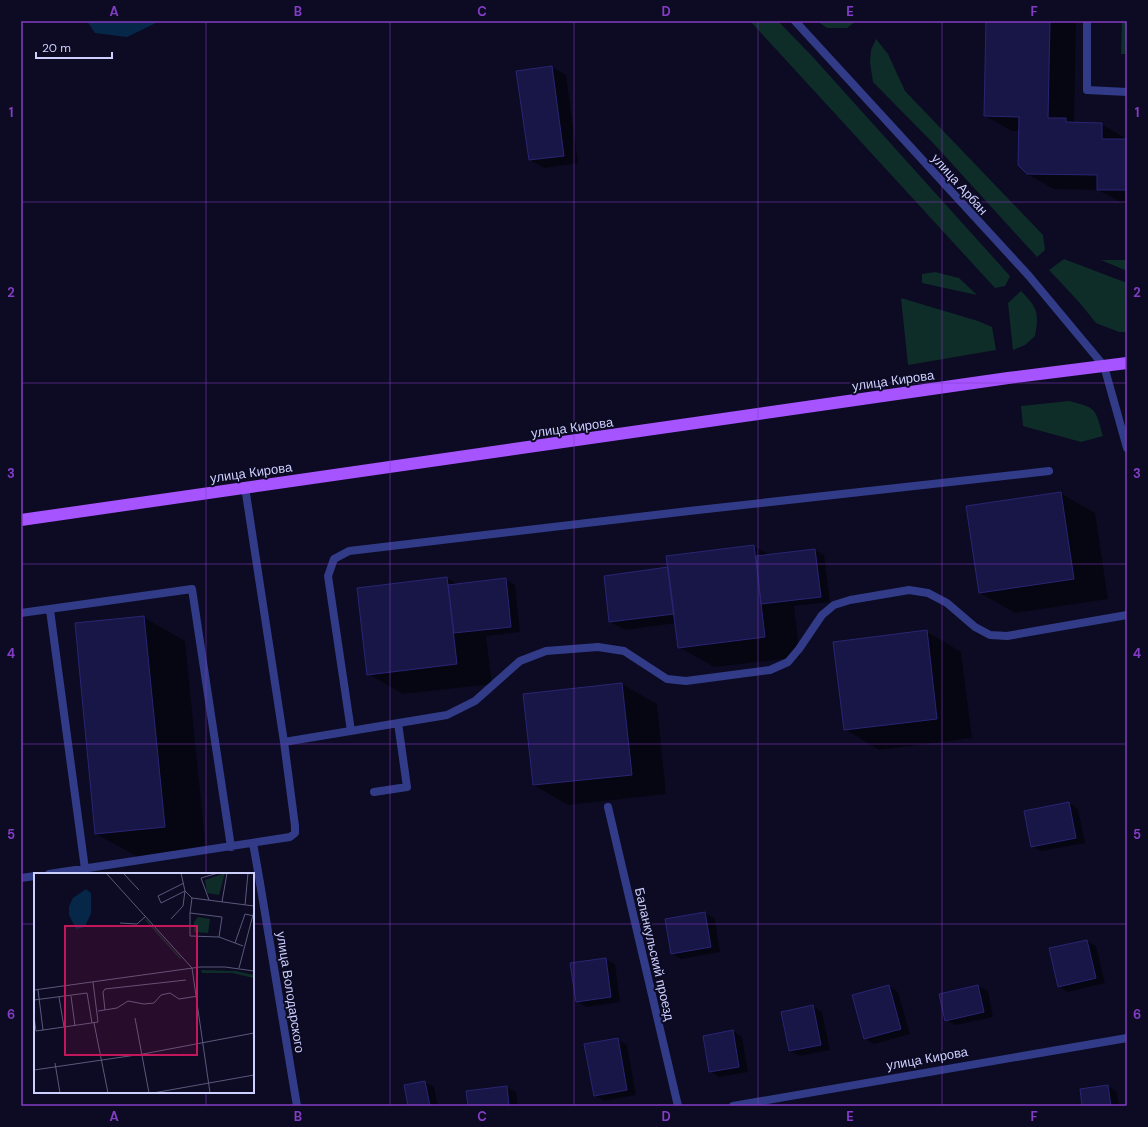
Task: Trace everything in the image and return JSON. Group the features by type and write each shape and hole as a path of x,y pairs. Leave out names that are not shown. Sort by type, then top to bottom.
{"main road":[{"name":"улица Кирова","path":"21,520 1008,378 1127,363"}],"street":[{"name":"улица Арбан","path":"795,21 1029,276 1104,366"},
{"path":"1087,21 1087,90 1127,92"},
{"path":"1104,366 1127,448"},
{"path":"351,731 328,576 334,559 349,551 1049,471"},
{"path":"56,873 231,847 290,837 295,833 284,742 245,487"},
{"path":"21,613 192,589 231,847"},
{"path":"284,742 448,715 475,702 520,661 546,651 598,647 624,651 667,678 686,681 770,670 788,662 799,649 822,615 834,605 850,600 909,590 928,593 947,603 975,627 990,635 1007,636 1127,615"},
{"path":"50,610 85,869"},
{"path":"374,792 407,787 398,723"},
{"name":"Баланкульский проезд","path":"608,807 678,1106"},
{"name":"улица Володарского","path":"253,843 297,1106"},
{"path":"21,878 34,876"},
{"name":"улица Кирова","path":"732,1106 1127,1038"}],"green space":[{"path":"750,21 778,21 811,55 1010,276 1005,286 995,288"},
{"path":"817,21 856,21 847,28 827,28"},
{"path":"1122,21 1127,21 1127,54 1121,54"},
{"path":"876,39 888,54 905,91 1043,235 1045,250 1037,257 934,144 873,82 870,62 871,50"},
{"path":"1064,259 1127,283 1127,332 1119,332 1096,323 1079,302 1049,270"},
{"path":"1101,260 1127,260 1127,271"},
{"path":"935,272 959,278 977,295 922,283 922,274"},
{"path":"1021,291 1034,307 1037,322 1035,336 1025,345 1013,350 1008,303"},
{"path":"901,298 978,321 992,327 996,350 908,365"},
{"path":"1069,401 1090,408 1094,411 1103,436 1081,442 1023,426 1021,406"}],"water":[{"path":"87,21 160,21 127,37 95,33"}],"building":[{"path":"986,21 1050,21 1048,118 1066,118 1066,122 1102,123 1102,139 1127,139 1127,190 1097,190 1097,175 1027,174 1018,165 1019,117 984,116"},
{"path":"552,66 564,156 529,160 516,71"},
{"path":"1061,492 1074,579 979,593 966,506"},
{"path":"754,545 765,637 678,648 666,556"},
{"path":"815,549 821,597 761,604 756,556"},
{"path":"668,567 674,614 609,622 604,576"},
{"path":"447,577 457,664 367,675 357,588"},
{"path":"506,578 511,627 454,633 448,585"},
{"path":"144,616 165,827 95,834 75,623"},
{"path":"927,630 937,719 844,730 833,642"},
{"path":"622,683 632,775 533,785 523,694"},
{"path":"1069,802 1076,838 1031,847 1024,811"},
{"path":"705,912 711,947 671,954 665,919"},
{"path":"1087,940 1096,978 1058,987 1049,948"},
{"path":"606,958 611,997 576,1002 570,963"},
{"path":"889,985 901,1029 864,1039 852,995"},
{"path":"978,985 984,1012 945,1021 939,994"},
{"path":"813,1005 821,1045 789,1051 781,1012"},
{"path":"733,1030 739,1067 709,1072 703,1036"},
{"path":"618,1038 627,1090 594,1096 584,1044"},
{"path":"425,1081 430,1106 408,1106 404,1085"},
{"path":"1108,1085 1111,1106 1082,1106 1080,1089"},
{"path":"507,1086 509,1106 468,1106 466,1091"}]}
